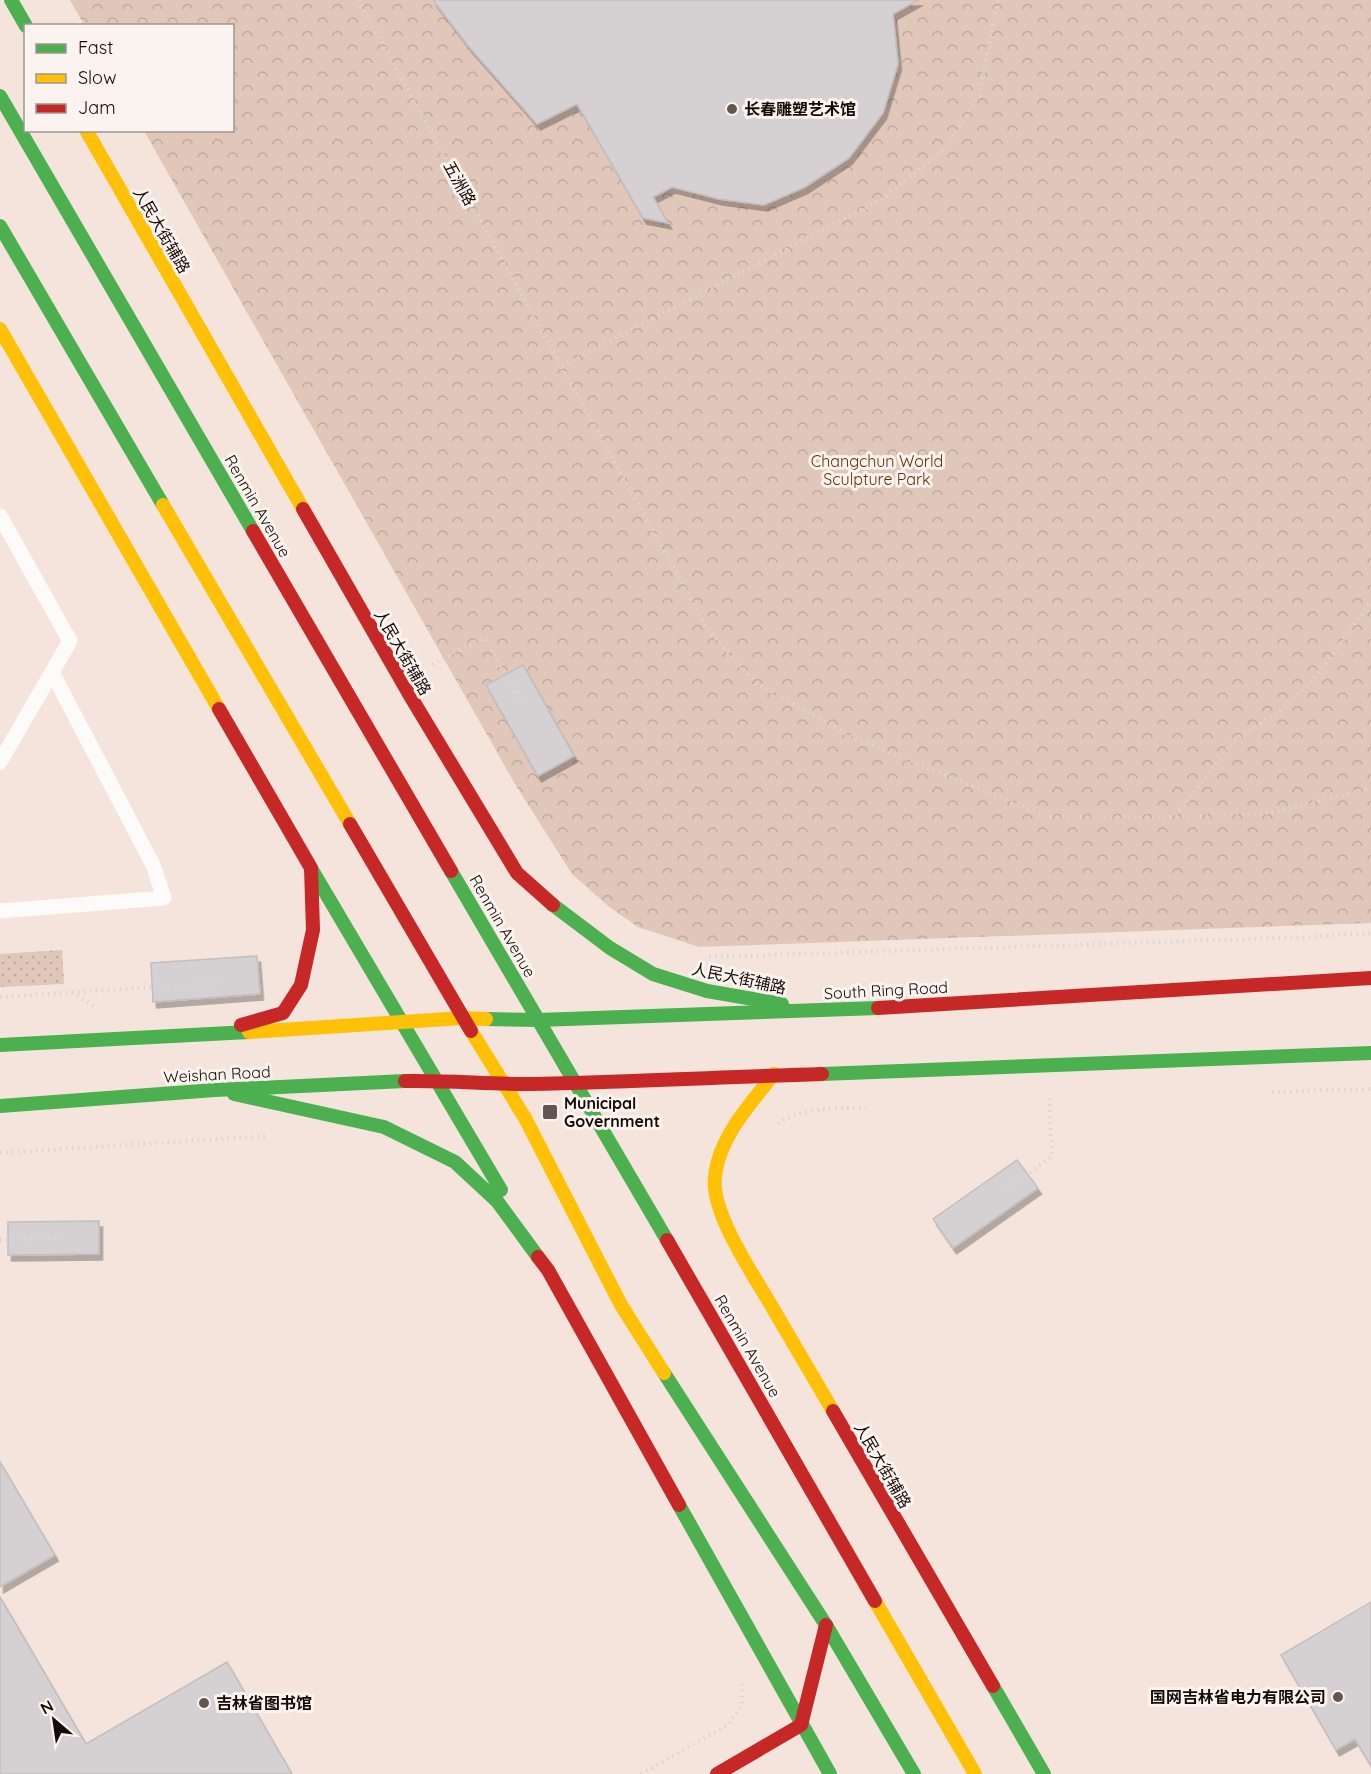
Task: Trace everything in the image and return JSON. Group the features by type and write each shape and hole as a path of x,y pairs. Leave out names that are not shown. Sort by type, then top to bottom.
{"main road":[{"path":"11,0 25,24"},
{"name":"Renmin Avenue","path":"0,96 538,1020 577,1083 975,1774"},
{"name":"人民大街辅路","path":"87,132 411,699 517,873 571,920 610,948 654,974 707,991 776,1004 841,1010"},
{"path":"0,226 463,1018 525,1118 621,1305 826,1625 914,1774"},
{"path":"0,329 548,1270 830,1774"},
{"path":"204,1035 283,1013 301,985 313,930 312,868"},
{"name":"South Ring Road","path":"402,1022 463,1018 538,1020 841,1010 1371,978"},
{"path":"0,1045 402,1022"},
{"path":"436,1080 505,1084 577,1083 1371,1053"},
{"name":"人民大街辅路","path":"774,1074 730,1132 714,1174 717,1198 723,1218 748,1266 1044,1774"},
{"name":"Weishan Road","path":"0,1106 215,1090 436,1080"},
{"path":"215,1090 384,1127 455,1162 497,1201 548,1270"},
{"path":"717,1774 801,1725 826,1625"}],"lane":[{"path":"0,516 70,641 0,762"},
{"path":"0,911 164,898 153,865 52,672"}],"path":[{"name":"五洲路","path":"358,0 708,630 756,683 850,736 1049,817 1176,817 1270,813 1371,788"},
{"path":"562,366 884,198 946,148 979,95 998,0"},
{"path":"1176,817 1234,740 1276,714 1312,682 1371,601"},
{"path":"426,654 432,664 484,638 523,705"},
{"path":"708,957 1298,938 1371,933"},
{"path":"0,997 219,983"},
{"path":"72,992 98,1009"},
{"path":"1272,1092 1371,1089"},
{"path":"1006,1191 1052,1156 1049,1096 1060,1096"},
{"path":"771,1129 784,1119 807,1110 876,1106"},
{"path":"0,1153 273,1135"},
{"path":"0,1240 62,1238"},
{"path":"641,1774 729,1724 742,1705 742,1682"}],"green space":[{"name":"Changchun World Sculpture Park","path":"70,0 1371,0 1371,923 699,947 638,927 608,906 572,874 515,784 145,132 234,132 234,24 83,24"},
{"path":"62,950 64,984 0,987 0,954"}],"building":[{"name":"长春雕塑艺术馆","path":"433,0 918,0 893,14 898,64 883,113 849,158 805,187 764,205 719,199 672,187 653,197 668,223 643,218 577,104 537,124 469,47"},
{"path":"523,665 574,756 538,776 486,685"},
{"path":"257,956 260,994 153,1002 151,963"},
{"path":"1017,1160 1038,1188 953,1248 933,1219"},
{"path":"99,1221 99,1254 8,1255 8,1222"},
{"path":"0,1462 55,1555 0,1587"},
{"name":"吉林省图书馆","path":"0,1597 86,1744 227,1662 292,1774 0,1774"},
{"name":"国网吉林省电力有限公司","path":"1371,1602 1371,1766 1355,1739 1336,1750 1281,1655"}],"traffic: fast":[{"path":"11,0 25,24"},
{"path":"0,96 253,531"},
{"path":"0,226 163,505"},
{"path":"312,870 501,1190"},
{"path":"451,871 667,1240"},
{"path":"553,905 610,948 653,974 707,991 782,1004"},
{"path":"486,1019 538,1020 878,1008"},
{"path":"0,1045 249,1032"},
{"path":"822,1074 1371,1053"},
{"path":"0,1106 215,1090 405,1081"},
{"path":"234,1094 384,1127 455,1162 497,1201 538,1257"},
{"path":"664,1373 826,1625 914,1774"},
{"path":"679,1505 830,1774"},
{"path":"993,1686 1044,1774"}],"traffic: slow":[{"path":"87,132 303,509"},
{"path":"0,329 219,709"},
{"path":"163,505 350,824"},
{"path":"249,1032 463,1018 486,1019"},
{"path":"471,1031 525,1118 621,1305 664,1373"},
{"path":"774,1074 729,1134 718,1162 715,1191 736,1246 833,1411"},
{"path":"875,1601 975,1774"}],"traffic: jam":[{"path":"303,509 412,699 517,873 553,905"},
{"path":"253,531 451,871"},
{"path":"219,709 311,868 313,930 301,985 283,1013 241,1025"},
{"path":"350,824 471,1031"},
{"path":"878,1008 1371,978"},
{"path":"405,1081 529,1084 822,1074"},
{"path":"667,1240 875,1601"},
{"path":"538,1257 548,1270 679,1505"},
{"path":"833,1411 993,1686"},
{"path":"717,1774 801,1725 826,1625"}],"place":[{"name":"长春雕塑艺术馆","path":"732,109"},
{"name":"Municipal Government","path":"550,1112"},
{"name":"国网吉林省电力有限公司","path":"1338,1697"},
{"name":"吉林省图书馆","path":"204,1703"}]}
